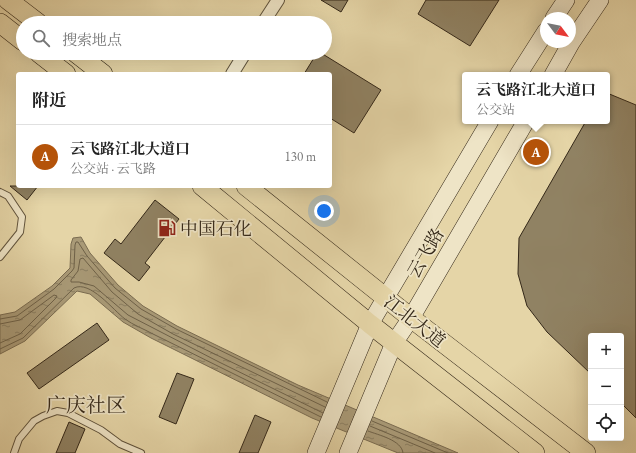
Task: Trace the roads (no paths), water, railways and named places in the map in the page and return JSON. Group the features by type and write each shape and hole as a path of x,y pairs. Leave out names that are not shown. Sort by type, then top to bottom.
{"main road":[{"path":"8,0 29,16"},
{"path":"558,12 566,0"},
{"path":"555,72 600,0"},
{"path":"0,23 16,36"},
{"path":"520,72 540,40"},
{"path":"48,60 63,72"},
{"path":"86,60 101,72"},
{"name":"云飞路","path":"316,453 370,324 488,124"},
{"name":"云飞路","path":"348,453 394,343 411,318 524,124"},
{"name":"江北大道","path":"204,188 370,324 535,453"},
{"name":"江北大道","path":"248,188 411,318 586,453"}],"street":[{"path":"268,16 278,0"},
{"path":"233,72 241,60"}],"lane":[{"path":"0,192 8,196 22,217 20,232 0,257"},
{"path":"14,453 20,439 34,421 57,411 68,413 101,430 120,444 141,453"}],"water":[{"path":"81,237 90,253 118,285 143,306 177,326 298,385 458,453 398,453 312,418 151,338 123,322 90,294 77,291 25,341 0,354 0,315 15,312 52,286 70,268 71,244 73,238"}],"place":[{"name":"云飞路江北大道口","path":"536,152"},
{"name":"中国石化","path":"167,228"}],"district":[{"name":"广庆社区","path":"86,405"}]}
